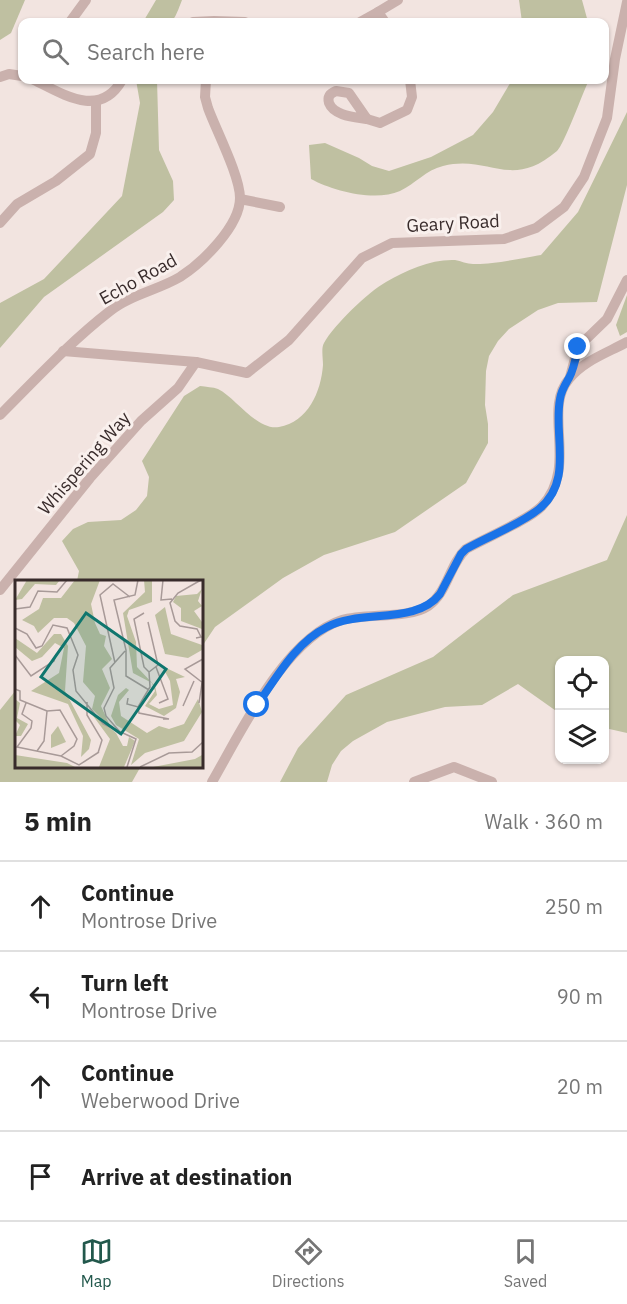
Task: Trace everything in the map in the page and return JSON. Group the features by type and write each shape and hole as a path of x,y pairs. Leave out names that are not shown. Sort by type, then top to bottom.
{"street":[{"path":"73,18 86,0"},
{"path":"367,18 398,0"},
{"name":"Geary Road","path":"63,351 196,362 247,373 289,340 362,258 392,243 504,239 536,228 564,207 584,177 607,118 615,58 627,2"},
{"path":"378,12 382,18"},
{"path":"0,77 9,74 18,75"},
{"path":"42,84 72,99 96,101 108,96 119,84"},
{"path":"206,84 205,97 208,108 236,179 240,199 280,207"},
{"path":"366,119 380,123 407,110 412,97 410,84"},
{"path":"0,223 16,204 56,181 90,154 96,133 96,101"},
{"name":"Echo Road","path":"0,415 63,351 112,309 181,276 208,253 227,232 240,199"},
{"path":"570,377 578,347 607,319 627,280"},
{"path":"212,782 257,705 307,640 327,627 344,620 415,611 429,605 440,594 461,554 466,549 543,505 554,489 559,471 560,398 566,382 588,362 627,342"},
{"name":"Whispering Way","path":"0,590 90,478 141,421 178,388 196,362"},
{"path":"414,782 454,767 492,782"}],"green space":[{"path":"0,0 25,0 11,33 0,40"},
{"path":"156,0 182,0 174,18 145,18"},
{"path":"519,0 582,0 587,18 521,18"},
{"path":"137,84 157,84 159,150 173,181 174,200 163,212 44,297 0,348 0,303 44,279 122,196 140,103"},
{"path":"510,84 587,84 560,147 540,163 526,169 500,169 474,164 443,166 400,191 379,195 354,194 311,179 309,145 325,143 372,166 389,171 431,157 473,135 493,112"},
{"path":"627,112 627,185 597,302 558,303 538,310 509,329 498,341 489,356 486,371 485,405 488,443 466,483 395,532 324,555 283,578 215,627 202,646 202,580 77,580 79,571 62,541 73,529 88,522 121,520 136,510 147,496 149,477 142,461 184,396 200,386 218,389 263,424 279,427 289,424 305,412 316,395 322,375 324,343 343,318 379,287 411,270 437,261 455,260 480,264 541,255 578,212"},
{"path":"627,295 627,332 620,336 616,325"},
{"path":"627,515 627,733 609,729 609,656 555,656 555,710 518,684 482,705 445,707 387,722 353,741 341,751 332,765 327,782 280,782 298,748 346,695 433,657 513,595 607,560"},
{"path":"15,691 15,767 140,767 132,782 0,782 0,710"}],"route":[{"path":"257,705 300,646 316,633 344,620 423,609 436,600 456,562 466,549 538,510 543,505 554,489 558,478 561,464 560,398 570,377 578,347"}]}
